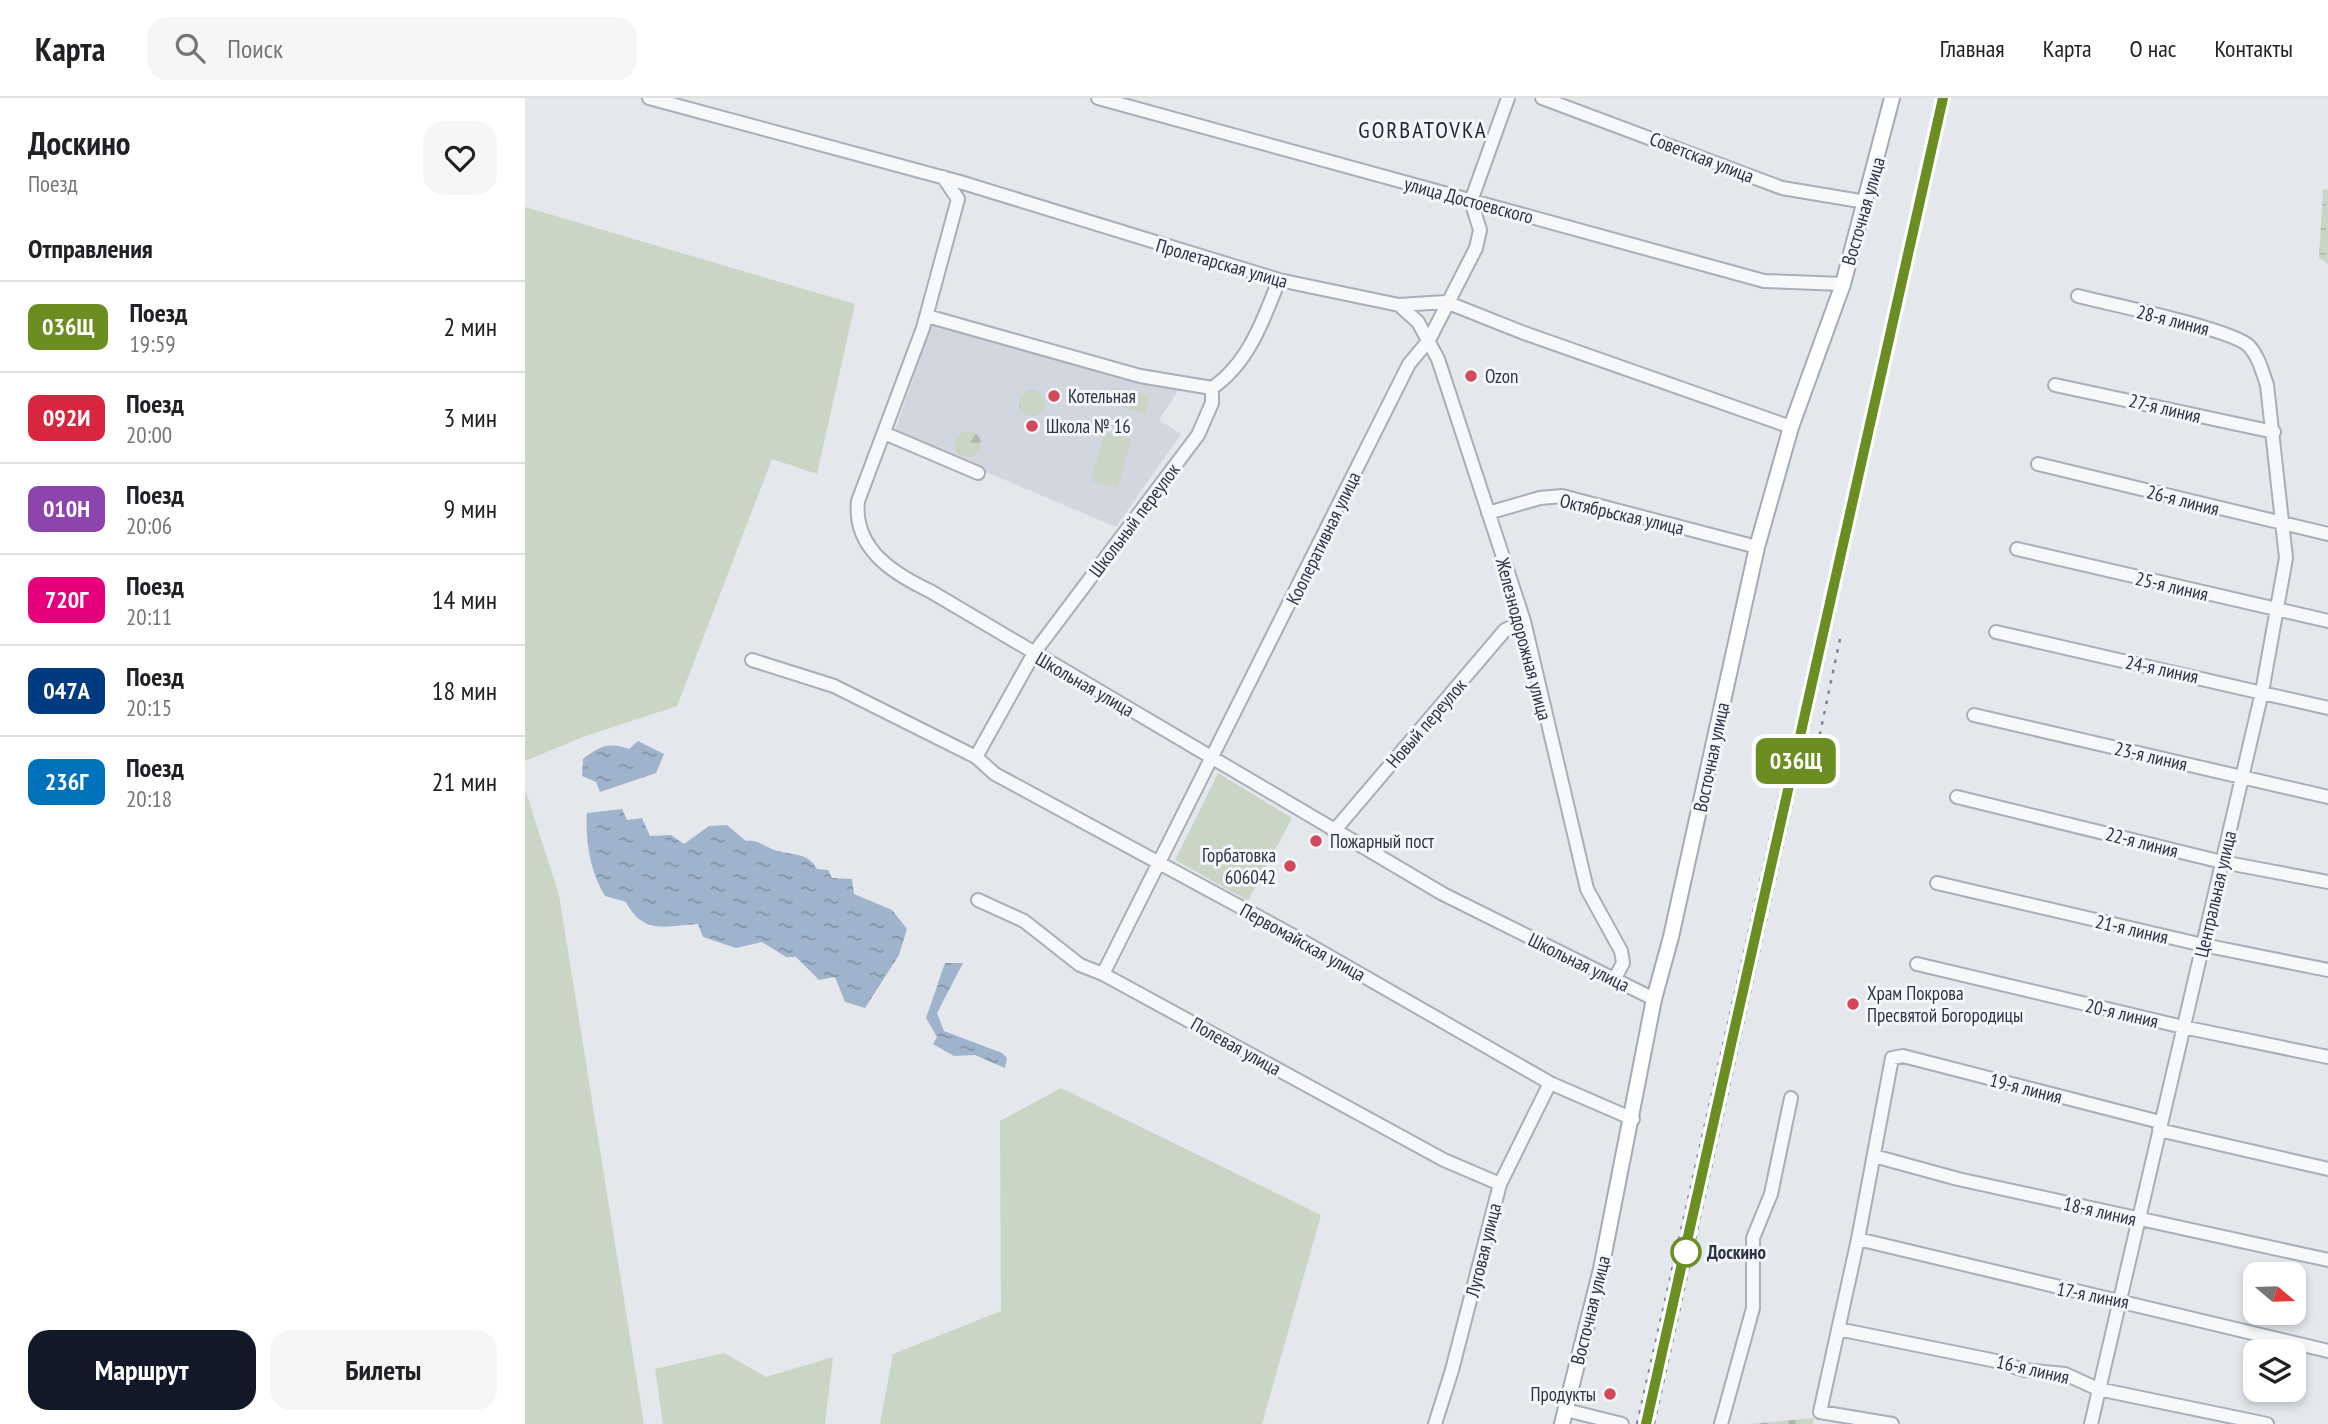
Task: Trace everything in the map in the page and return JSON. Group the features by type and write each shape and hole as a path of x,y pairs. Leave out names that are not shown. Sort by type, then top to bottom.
{"main road":[{"name":"Восточная улица","path":"1564,1417 1633,1119 1654,999 1671,937 1757,547 1791,426 1843,284 1892,98"}],"street":[{"name":"Пролетарская улица","path":"649,98 695,104 1279,280 1399,305 1446,302 1524,333 1791,426"},
{"name":"улица Достоевского","path":"1098,98 1764,281 1843,284"},
{"path":"1471,201 1508,98"},
{"name":"Советская улица","path":"1542,98 1782,188 1866,202"},
{"path":"943,177 958,199 977,187"},
{"name":"Школьная улица","path":"958,199 927,316 858,501 856,519 860,534 875,554 902,578 930,591 1443,894 1654,999"},
{"name":"Кооперативная улица","path":"1103,974 1409,364 1429,340 1446,302 1476,248 1480,230 1471,201"},
{"path":"927,316 1140,376 1212,388 1243,358 1265,317 1279,280"},
{"name":"28-я линия","path":"2078,296 2239,338 2258,359"},
{"name":"Железнодорожная улица","path":"1399,305 1417,322 1438,359 1524,621 1587,889 1621,951 1622,964 1614,979"},
{"name":"Центральная улица","path":"2091,1424 2262,692 2286,558 2274,432 2267,385 2258,359"},
{"name":"27-я линия","path":"2055,385 2274,432"},
{"name":"Школьный переулок","path":"976,757 1034,653 1198,435 1212,403 1212,388"},
{"path":"884,433 978,473"},
{"name":"26-я линия","path":"2038,464 2285,526 2328,534"},
{"name":"Октябрьская улица","path":"1488,513 1540,498 1562,496 1757,547"},
{"name":"25-я линия","path":"2017,549 2328,621"},
{"name":"Новый переулок","path":"1334,831 1505,630 1524,621"},
{"name":"24-я линия","path":"1996,632 2328,708"},
{"name":"Первомайская улица","path":"751,660 834,686 976,757 995,774 1159,862 1550,1083 1633,1119"},
{"name":"23-я линия","path":"1974,715 2328,797"},
{"name":"22-я линия","path":"1957,797 2222,862 2328,882"},
{"name":"21-я линия","path":"1937,883 2203,945 2328,970"},
{"name":"Полевая улица","path":"978,900 1024,921 1080,965 1103,974 1444,1160 1500,1184"},
{"name":"20-я линия","path":"1917,964 2183,1027 2328,1057"},
{"name":"19-я линия","path":"1874,1156 1892,1058 1903,1056 2328,1169"},
{"name":"Луговая улица","path":"1435,1424 1452,1370 1500,1184 1550,1083"},
{"path":"1721,1424 1753,1308 1753,1238 1771,1194 1791,1098"},
{"path":"1874,1156 1820,1412 1892,1424"},
{"name":"18-я линия","path":"1874,1156 1958,1179 2328,1260"},
{"name":"17-я линия","path":"1858,1239 2087,1296 2121,1300 2328,1351"},
{"name":"16-я линия","path":"1838,1329 1996,1361 2024,1370 2065,1374 2098,1389 2267,1424"},
{"path":"1564,1417 1622,1424"}],"shaded area":[{"name":"Школа № 16","path":"932,324 1178,391 1159,420 1181,434 1116,527 894,433"}],"green space":[{"path":"2328,189 2328,264 2319,258 2323,190"},
{"path":"525,207 855,304 817,474 772,459 677,706 583,737 525,761"},
{"path":"1114,386 1150,396 1145,414 1109,404"},
{"path":"1032,390 1041,394 1045,403 1041,412 1032,416 1023,412 1019,403 1023,394"},
{"path":"968,431 977,435 981,444 977,453 968,457 959,453 955,444 959,435"},
{"path":"1105,432 1131,439 1118,488 1091,481"},
{"path":"1218,773 1292,818 1248,901 1175,860"},
{"path":"525,789 559,895 644,1424 525,1424"},
{"path":"1061,1088 1321,1215 1262,1424 880,1424 893,1354 1001,1311 1000,1121"},
{"path":"724,1353 766,1377 833,1357 825,1424 663,1424 655,1369"},
{"path":"1814,1418 1813,1424 1749,1424"}],"water":[{"path":"638,741 664,754 656,773 600,792 596,782 582,776 583,759 594,751 605,746 629,749"},
{"path":"622,809 627,820 642,818 650,836 671,835 684,844 709,826 727,825 746,841 755,841 773,850 805,857 817,869 828,870 832,878 852,879 854,894 892,910 907,929 899,955 865,1008 845,1002 835,977 819,980 796,957 786,957 762,942 736,948 703,937 698,924 665,927 648,924 633,913 626,902 605,896 590,856 587,813"},
{"path":"945,963 963,963 937,1013 944,1031 1002,1053 1007,1058 1005,1068 975,1055 954,1056 933,1044 937,1037 926,1018"}],"railway":[{"path":"1637,1424 1938,98"},
{"path":"1654,1424 1949,98"},
{"path":"1811,776 1840,639"}],"train":[{"name":"036Щ","path":"1646,1424 1724,1087 1943,98"}],"place":[{"name":"Ozon","path":"1471,376"},
{"name":"Котельная","path":"1054,396"},
{"name":"Школа № 16","path":"1032,426"},
{"name":"Пожарный пост","path":"1316,841"},
{"name":"Горбатовка 606042","path":"1290,866"},
{"name":"Храм Покрова Пресвятой Богородицы","path":"1853,1004"},
{"name":"Доскино","path":"1686,1252"},
{"name":"Продукты","path":"1610,1394"}],"district":[{"name":"GORBATOVKA","path":"1423,129"}]}
